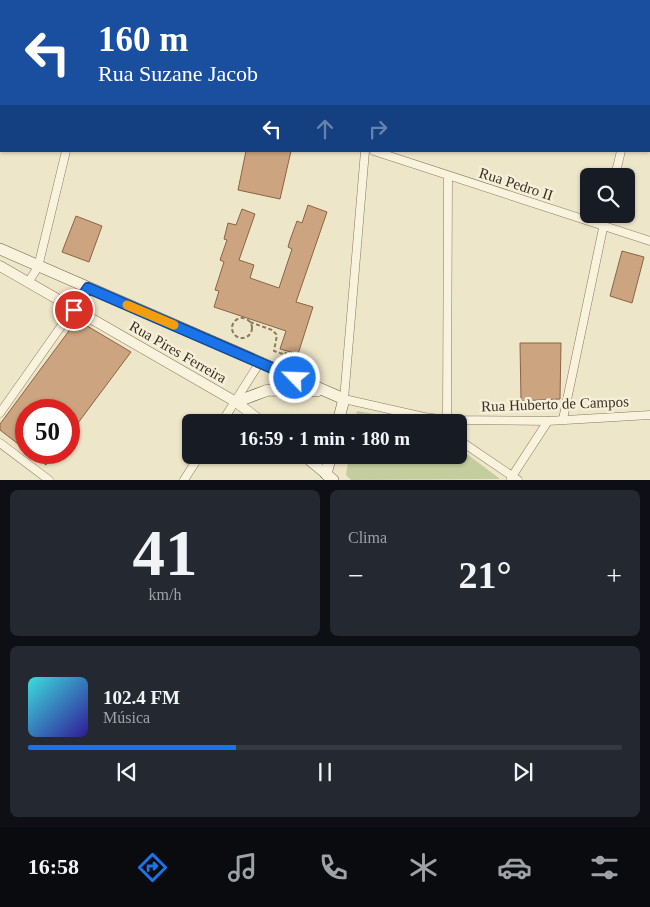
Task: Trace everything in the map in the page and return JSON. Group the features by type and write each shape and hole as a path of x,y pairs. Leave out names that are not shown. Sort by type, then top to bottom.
{"main road":[{"path":"0,249 344,399 340,414"},
{"path":"236,402 268,390 325,391"},
{"path":"327,478 329,464"}],"street":[{"path":"29,281 38,266 66,152"},
{"path":"344,399 365,152"},
{"name":"Rua Pedro II","path":"377,152 650,241"},
{"path":"617,168 621,152"},
{"path":"447,414 448,176"},
{"path":"563,420 604,223"},
{"name":"Rua Pires Ferreira","path":"0,266 236,402 252,414"},
{"path":"0,413 88,288"},
{"path":"228,414 260,362"},
{"name":"Rua Huberto de Campos","path":"344,399 411,414"},
{"name":"Rua Huberto de Campos","path":"467,420 548,421 650,415"},
{"path":"467,446 514,478 548,421"},
{"path":"0,443 49,480"},
{"path":"184,480 194,464"},
{"path":"312,464 327,478"}],"path":[{"path":"250,322 252,327 248,337 239,337 233,333 232,327 234,322 239,319 245,319 272,330 277,334 274,351 286,355"}],"green space":[{"path":"357,411 373,414 356,414"},
{"path":"467,454 500,479 351,480 346,475 348,464 467,464"}],"building":[{"path":"246,152 291,152 280,199 238,190"},
{"path":"308,205 327,212 296,302 313,307 298,354 280,349 286,331 214,307 219,291 215,290 224,262 220,260 227,240 224,239 228,223 236,225 242,209 255,214 239,260 254,265 250,278 279,288 292,249 288,247 290,240 297,221 302,223"},
{"path":"76,216 102,226 89,262 62,252"},
{"path":"622,251 644,257 632,303 610,296"},
{"path":"77,320 131,352 80,420 80,399 19,399"},
{"path":"520,343 561,343 560,399 521,401"},
{"path":"15,404 15,442 0,430 0,424"}],"slow traffic":[{"path":"127,305 174,325"}],"route":[{"path":"74,310 88,288 295,378"}]}
